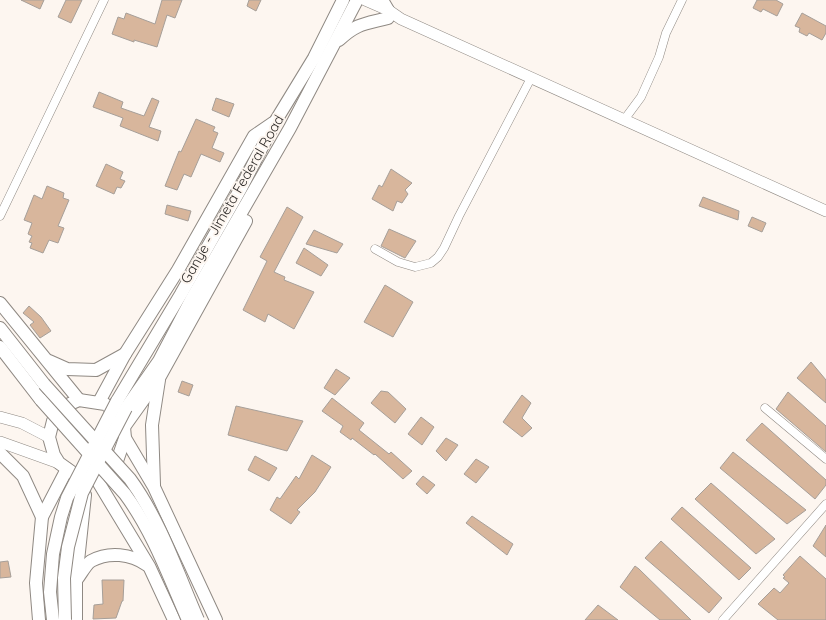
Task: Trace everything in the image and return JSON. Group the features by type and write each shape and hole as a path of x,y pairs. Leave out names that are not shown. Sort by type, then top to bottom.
{"main road":[{"path":"355,1 390,12 826,211"},
{"name":"Ganye - Jimeta Federal Road","path":"121,405 158,361 290,128 335,44 355,1"},
{"name":"Ganye - Jimeta Federal Road","path":"121,405 241,188 275,122 314,58 355,1"},
{"path":"335,44 346,33 362,23 390,12"},
{"path":"99,402 125,354 178,270 254,136 275,122"},
{"path":"216,620 154,488 125,433 120,418 113,410 99,402 79,400 65,406 58,413 50,428 49,437 54,456 73,473 91,475 107,470 117,461 125,433 159,378 280,158 290,128"},
{"path":"0,303 79,400"},
{"path":"0,328 44,384 140,491 198,620"},
{"path":"0,347 41,400 136,508 188,620"},
{"path":"44,358 67,369 96,370 125,354"},
{"path":"154,488 152,425 159,378"},
{"path":"53,620 50,592 53,554 67,498 121,405"},
{"path":"65,620 64,578 68,547 82,493 121,405"},
{"path":"0,417 22,423 49,437"},
{"path":"0,442 63,466"},
{"path":"0,452 23,476 42,517"},
{"path":"39,620 36,583 42,517 63,466"},
{"path":"91,475 149,566 174,620"},
{"path":"76,620 76,580 91,475"},
{"path":"76,580 90,561 110,555 136,557 149,566"}],"street":[{"path":"0,216 104,0"},
{"path":"624,120 645,90 659,57 666,33 682,0"},
{"path":"375,249 398,262 415,267 431,263 438,257 531,78"},
{"path":"765,408 826,459"},
{"path":"722,620 826,504"}],"building":[{"path":"21,0 44,0 40,9"},
{"path":"66,0 82,0 71,23 58,17"},
{"path":"162,0 182,0 175,18 167,15 157,47 134,40 134,42 112,34 118,17 124,19 126,13 155,24"},
{"path":"249,0 261,0 256,11 247,6"},
{"path":"757,0 776,0 783,4 777,16 763,9 761,12 753,8"},
{"path":"802,13 826,26 826,33 822,40 809,33 807,36 799,32 800,28 795,26"},
{"path":"99,92 123,102 121,108 144,116 152,98 159,101 149,127 161,131 158,141 120,126 123,118 93,107"},
{"path":"216,98 234,104 229,117 212,110"},
{"path":"196,119 215,127 213,131 218,133 212,148 224,153 220,162 201,154 191,177 184,174 177,190 165,186 179,151 181,152"},
{"path":"106,164 123,172 120,179 125,181 121,188 117,187 114,194 96,186"},
{"path":"391,169 412,183 405,190 408,194 402,203 397,201 393,211 372,199 379,185 382,187"},
{"path":"47,186 64,193 63,198 69,200 58,226 64,228 58,243 49,240 43,253 30,248 32,243 29,242 32,236 28,234 32,223 24,220 34,195 42,199"},
{"path":"703,197 739,211 738,220 699,206"},
{"path":"167,205 191,211 188,221 165,214"},
{"path":"287,207 303,217 274,272 285,277 284,280 314,292 294,329 268,314 265,322 243,310 267,261 260,257"},
{"path":"752,217 766,223 762,232 748,226"},
{"path":"389,229 416,241 405,258 381,246"},
{"path":"314,230 343,244 337,253 306,244"},
{"path":"304,248 328,265 321,276 296,263"},
{"path":"385,285 413,302 393,337 364,322"},
{"path":"29,306 41,317 51,331 40,338 30,325 34,322 23,313"},
{"path":"811,362 826,380 826,403 797,378"},
{"path":"336,369 350,378 335,395 324,388"},
{"path":"182,381 193,385 189,396 178,392"},
{"path":"381,391 388,392 406,409 395,423 371,403"},
{"path":"788,392 826,426 826,452 776,409"},
{"path":"522,395 531,403 522,418 532,428 522,437 503,422"},
{"path":"332,398 364,423 359,430 389,454 391,452 412,471 403,479 375,454 340,432 343,426 322,411"},
{"path":"236,406 303,421 287,451 228,435"},
{"path":"421,417 434,427 422,445 408,434"},
{"path":"762,423 826,480 826,485 815,499 746,440"},
{"path":"446,438 458,445 446,461 436,451"},
{"path":"733,452 806,510 787,524 720,468"},
{"path":"312,455 331,467 315,492 297,510 300,512 291,524 270,510 277,497 280,499 296,476 299,479"},
{"path":"255,456 277,468 269,481 248,470"},
{"path":"476,459 489,467 476,483 464,474"},
{"path":"423,476 435,485 427,494 416,484"},
{"path":"711,483 775,539 756,554 695,499"},
{"path":"682,507 751,568 739,580 671,519"},
{"path":"472,516 513,544 507,555 466,523"},
{"path":"826,525 826,557 813,546"},
{"path":"661,541 722,598 709,613 645,558"},
{"path":"800,556 826,579 826,620 778,620 758,604 774,588 780,593 789,583 783,578 785,577 783,575"},
{"path":"8,561 11,577 0,578 0,562"},
{"path":"635,566 691,620 660,620 620,587"},
{"path":"102,580 124,580 123,601 116,618 93,619 94,605 103,604"},
{"path":"598,605 618,620 585,620"}]}
